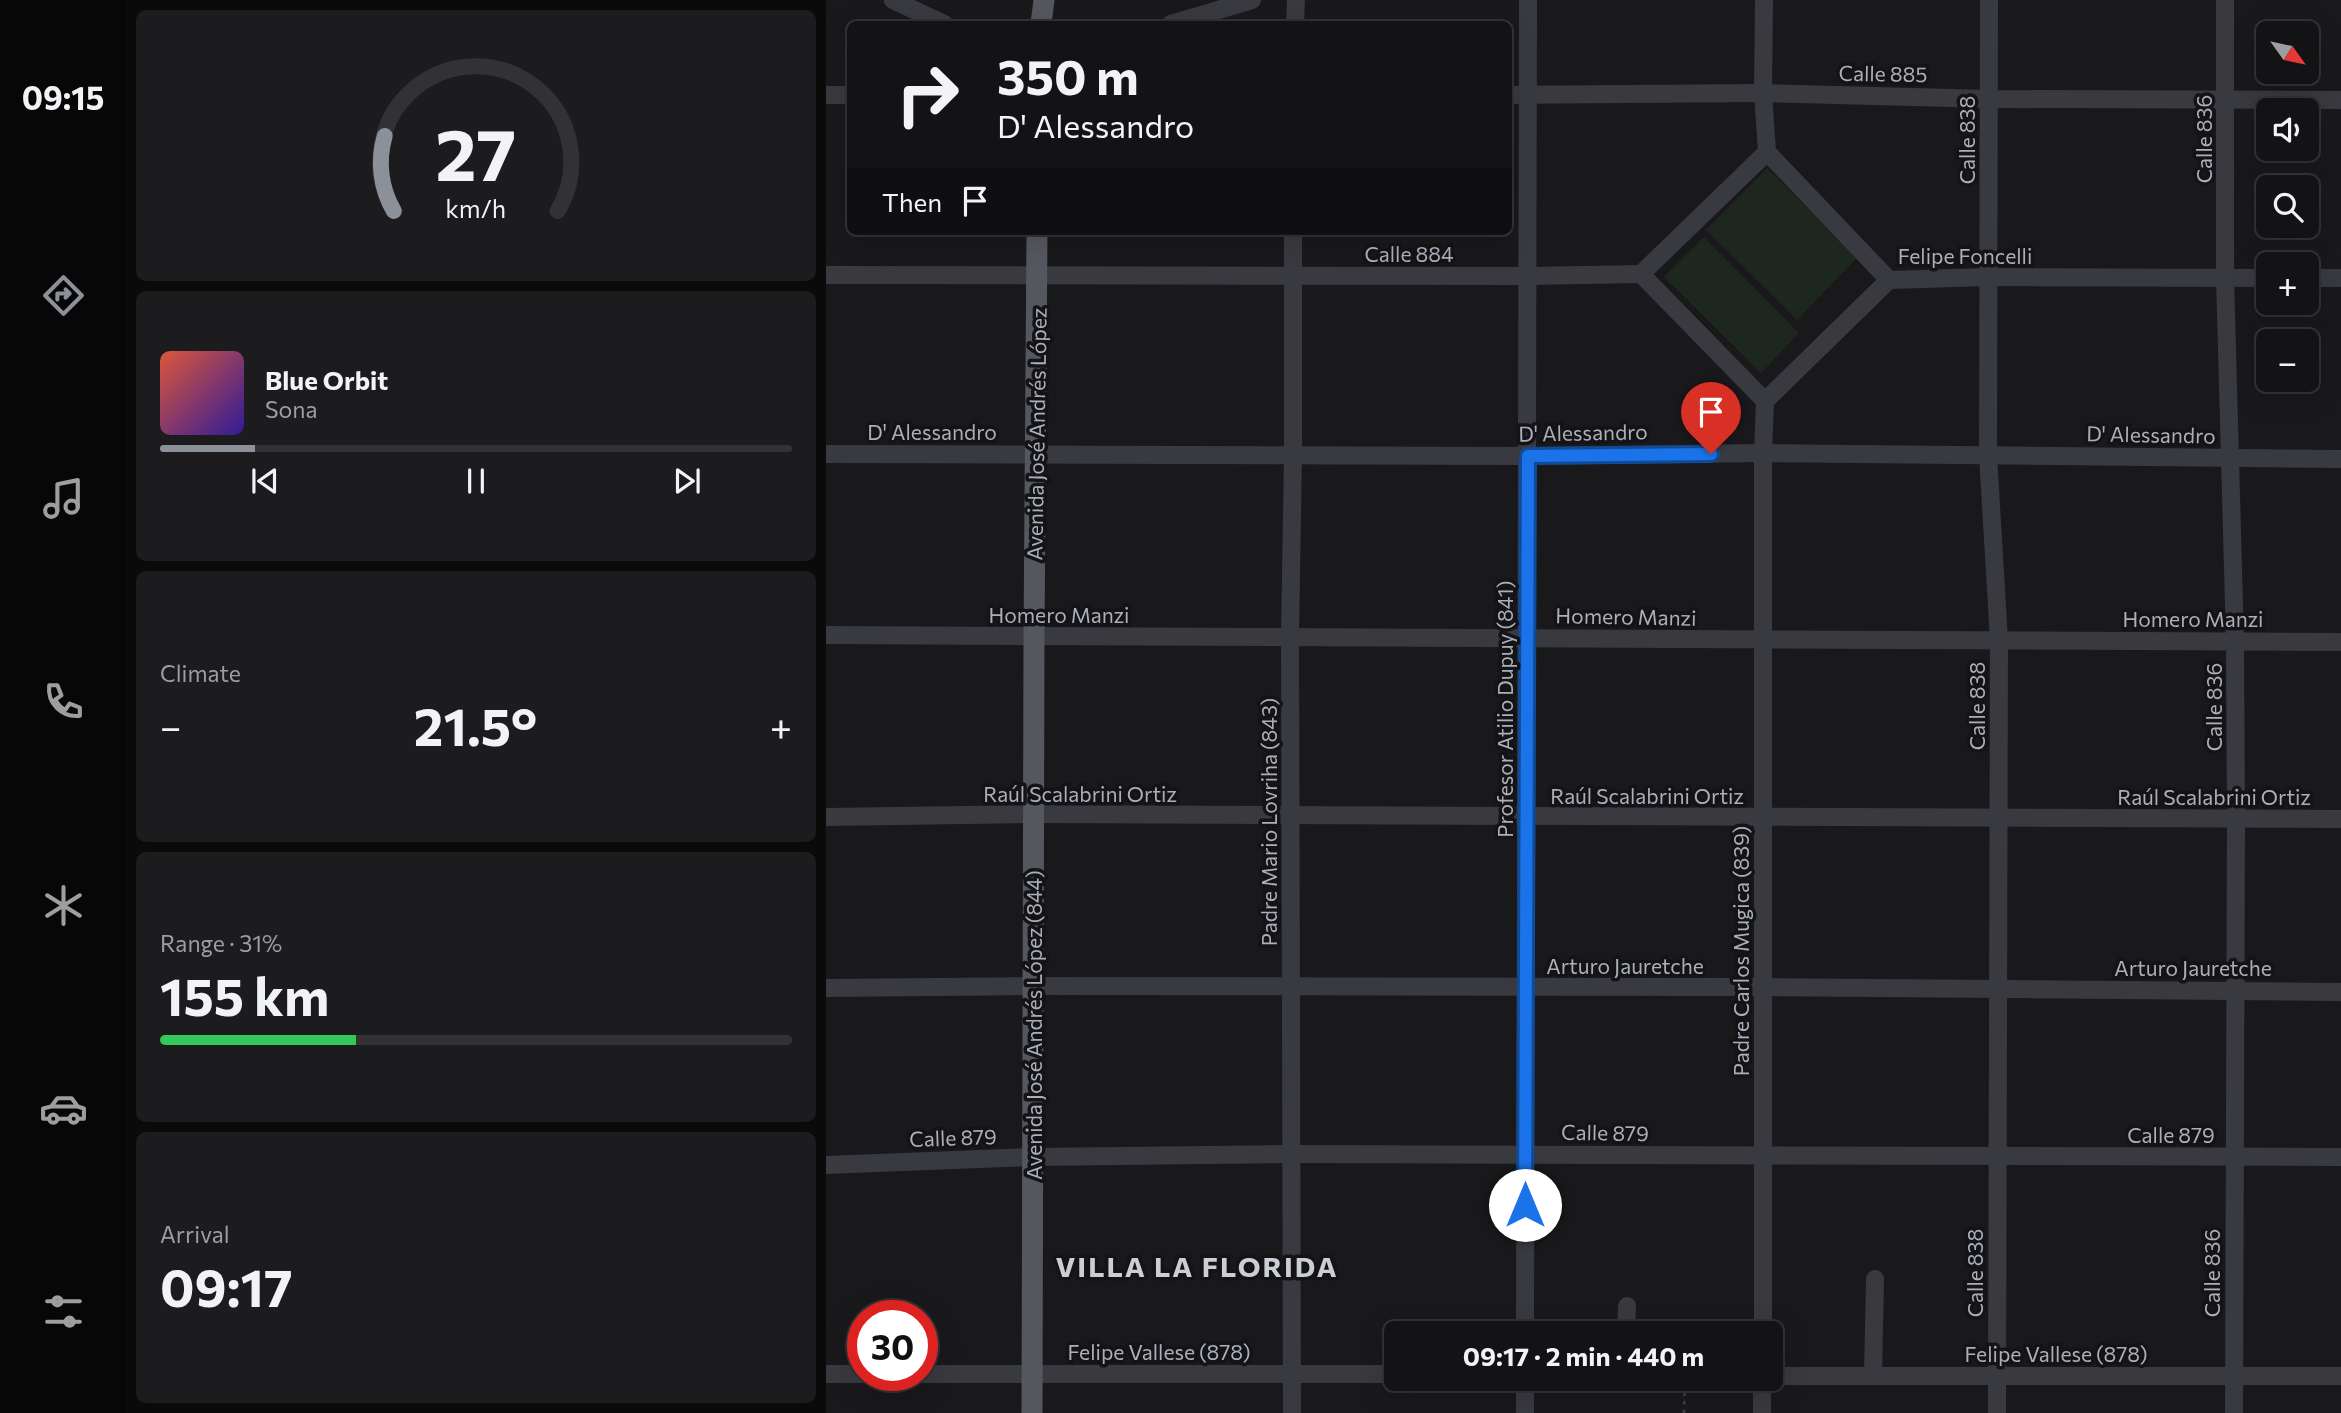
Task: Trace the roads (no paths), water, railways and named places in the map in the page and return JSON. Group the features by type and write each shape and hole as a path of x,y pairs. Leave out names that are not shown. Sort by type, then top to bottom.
{"main road":[{"path":"1041,21 1044,0"},
{"name":"Avenida José Andrés López","path":"1034,637 1037,235"},
{"name":"Avenida José Andrés López (844)","path":"1032,1413 1034,637"}],"street":[{"path":"893,0 938,21"},
{"path":"1181,21 1252,0"},
{"path":"1295,21 1296,0"},
{"name":"Profesor Atilio Dupuy (841)","path":"1525,1321 1528,0"},
{"path":"1764,0 1763,93 1767,152 1641,274 1765,401 1889,279"},
{"name":"Calle 838","path":"1989,0 1988,455 1999,640 1997,1413"},
{"name":"Calle 836","path":"2225,0 2225,278 2235,641 2234,1413"},
{"name":"Calle 885","path":"1512,96 1763,93 1989,99 2341,100"},
{"path":"826,95 847,95"},
{"name":"Felipe Foncelli","path":"1767,152 1889,279 2256,278"},
{"name":"Padre Mario Lovriha (843)","path":"1292,1413 1290,636 1293,235"},
{"name":"Calle 884","path":"826,275 1641,274"},
{"path":"2319,278 2341,278"},
{"name":"Padre Carlos Mugica (839)","path":"1763,1321 1762,818 1765,401"},
{"name":"D' Alessandro","path":"826,454 1528,456 1763,453 2341,459"},
{"name":"Homero Manzi","path":"826,635 2341,642"},
{"name":"Raúl Scalabrini Ortiz","path":"826,817 1034,814 2341,819"},
{"name":"Arturo Jauretche","path":"826,988 1763,987 2341,992"},
{"name":"Calle 879","path":"826,1165 1032,1157 1291,1154 2341,1157"},
{"path":"1873,1375 1875,1279"},
{"path":"1627,1321 1628,1306"},
{"path":"826,1374 847,1374"},
{"name":"Felipe Vallese (878)","path":"938,1374 1384,1374"},
{"name":"Felipe Vallese (878)","path":"1783,1376 2341,1376"},
{"path":"1525,1391 1525,1413"},
{"path":"1762,1391 1762,1413"}],"district":[{"name":"VILLA LA FLORIDA","path":"1197,1266"}]}
